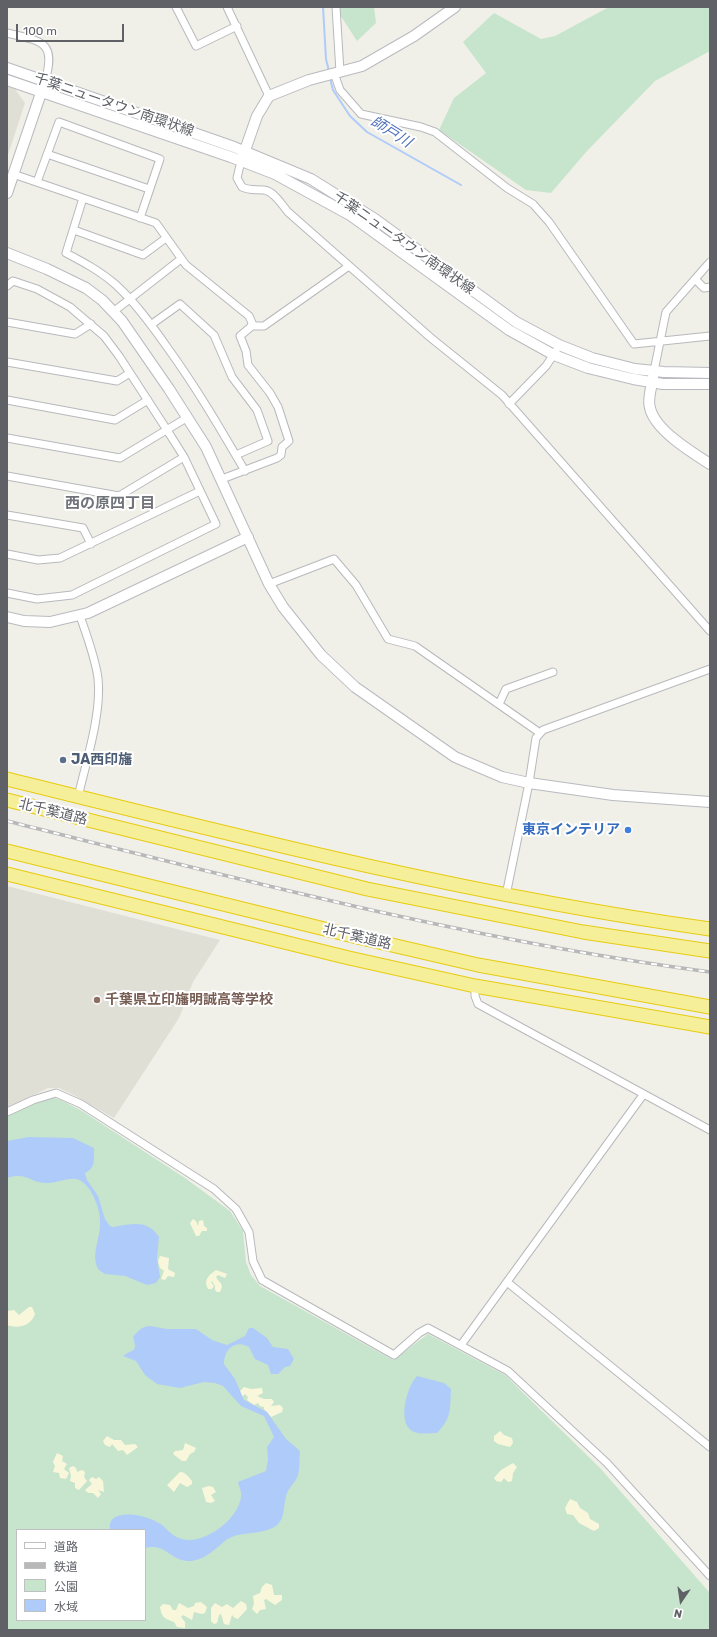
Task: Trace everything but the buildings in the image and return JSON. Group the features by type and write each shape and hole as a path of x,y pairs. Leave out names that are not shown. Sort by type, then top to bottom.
{"highway":[{"name":"北千葉道路","path":"7,779 354,864 506,895 710,929"},
{"name":"北千葉道路","path":"7,800 367,889 583,932 710,951"},
{"name":"北千葉道路","path":"7,851 353,936 478,964 710,1007"},
{"name":"北千葉道路","path":"7,874 349,958 475,986 710,1026"}],"street":[{"path":"176,7 196,46 237,26"},
{"path":"227,7 269,96"},
{"path":"336,7 337,73 340,90 361,114 421,127 435,132 507,188 533,204 549,222 634,344 686,340 710,336"},
{"path":"455,7 414,36 362,66 310,80 269,96 257,116 237,178 242,187 252,191 266,190 270,192 288,212 430,338 502,395 710,631"},
{"path":"7,33 39,41 46,47 50,60 45,81 7,193"},
{"name":"千葉ニュータウン南環状線","path":"7,68 243,156"},
{"name":"千葉ニュータウン南環状線","path":"7,80 311,179 375,219 556,350 588,368 652,382 710,384"},
{"path":"37,182 59,122 160,159 140,218"},
{"path":"47,154 149,189"},
{"path":"13,174 156,224 181,259 249,316 253,323 240,336 246,351 247,363 270,393 278,407 289,441 282,447 280,457 222,479"},
{"path":"83,198 66,253 105,276 130,298 152,324 195,386 244,471"},
{"path":"74,230 143,255 166,238"},
{"path":"7,253 70,279 86,288 114,312 136,339 188,417 222,479 269,584 283,607 309,642 331,666 355,687 455,757 485,770 529,783 620,796 710,802"},
{"path":"114,312 181,259"},
{"path":"710,262 666,312 652,382 649,406 657,423 665,431 710,464"},
{"path":"251,326 264,326 349,266"},
{"path":"694,279 704,288 710,287"},
{"path":"7,286 12,282 37,289 70,307 91,324 112,347 184,457 216,524 72,594 62,597 37,598 7,593"},
{"path":"152,324 180,304 214,334 232,377 257,410 268,441 236,455"},
{"path":"7,322 75,334 91,324"},
{"path":"509,404 546,366 556,350"},
{"name":"千葉ニュータウン南環状線","path":"556,350 654,371 710,373"},
{"path":"7,362 117,381 130,373"},
{"path":"7,400 115,420 148,400"},
{"path":"7,438 120,458 188,417"},
{"path":"7,476 119,496 184,457"},
{"path":"7,554 48,560 60,558 200,491"},
{"path":"7,515 83,528 91,544"},
{"path":"7,617 24,621 50,622 80,616 248,537"},
{"path":"269,584 334,559 356,585 388,639 415,646 540,733"},
{"path":"78,797 97,712 99,696 94,658 80,616"},
{"path":"506,895 529,783 536,738 540,733 543,730 710,669"},
{"path":"499,704 506,689 553,672"},
{"path":"475,986 475,996 478,1004 643,1095 710,1130"},
{"path":"7,1112 33,1100 56,1093 81,1104 214,1189 236,1209 249,1232 253,1261 262,1280 394,1355 419,1333 428,1328 508,1370 607,1463 710,1576"},
{"path":"461,1345 643,1095"},
{"path":"507,1282 710,1447"}],"shaded area":[{"path":"7,86 15,89 25,103 7,158"},
{"name":"千葉県立印旛明誠高等学校","path":"7,886 220,940 193,982 179,1018 114,1118 59,1088 48,1088 7,1108"}],"green space":[{"path":"335,7 374,7 376,23 357,41"},
{"path":"609,7 710,7 710,51 655,81 587,151 551,193 526,190 439,130 454,98 486,73 463,42 494,13 541,39 555,36"},
{"path":"51,1097 61,1100 82,1111 185,1178 230,1211 243,1231 246,1262 251,1275 260,1286 393,1360 428,1334 505,1375 600,1468 710,1593 710,1630 7,1630 7,1115"}],"sand":[{"path":"193,1219 196,1221 198,1226 199,1221 203,1220 207,1231 202,1231 199,1236 196,1236 190,1223"},
{"path":"160,1256 169,1258 168,1269 175,1273 174,1277 168,1276 165,1280 161,1279 164,1271 160,1268 158,1261"},
{"path":"216,1270 227,1274 225,1278 218,1275 216,1277 222,1285 220,1292 215,1290 215,1286 212,1281 211,1282 214,1286 212,1289 208,1289 206,1283 206,1280"},
{"path":"29,1307 32,1307 35,1314 27,1324 24,1326 15,1327 7,1325 8,1311 14,1310 19,1315"},
{"path":"244,1387 251,1389 262,1388 263,1393 257,1396 264,1399 272,1399 274,1402 271,1406 280,1405 283,1408 282,1412 271,1417 264,1407 260,1406 258,1403 254,1405 247,1400 248,1397 245,1394 242,1397 239,1392"},
{"path":"500,1431 504,1435 512,1438 513,1443 510,1447 498,1444 494,1441 494,1436"},
{"path":"107,1436 114,1440 121,1440 125,1445 135,1444 138,1447 127,1455 123,1450 118,1451 112,1444 110,1447 105,1445 103,1441"},
{"path":"185,1443 196,1448 186,1461 182,1461 173,1454 175,1451 183,1450"},
{"path":"57,1453 63,1456 62,1461 67,1464 64,1469 69,1473 66,1479 60,1478 59,1473 53,1472 55,1466 53,1462"},
{"path":"513,1463 517,1467 513,1473 512,1481 508,1482 504,1478 501,1482 496,1481 494,1478 501,1470"},
{"path":"73,1466 76,1468 77,1472 82,1470 85,1472 84,1477 87,1481 79,1490 75,1488 75,1483 70,1481 71,1476 69,1468"},
{"path":"180,1472 188,1476 192,1481 192,1484 187,1487 180,1483 174,1492 167,1485"},
{"path":"92,1477 96,1479 99,1477 103,1481 104,1492 98,1490 101,1494 98,1498 93,1493 88,1493 85,1490 92,1484 89,1480"},
{"path":"209,1486 213,1487 216,1492 211,1495 215,1501 211,1503 206,1502 202,1488"},
{"path":"570,1499 577,1502 580,1508 588,1513 590,1519 599,1524 599,1528 594,1531 579,1523 573,1515 567,1514 565,1508"},
{"path":"266,1583 272,1585 274,1595 282,1595 282,1600 275,1605 266,1599 264,1600 266,1609 260,1610 257,1614 252,1609 254,1604 253,1596 260,1593 262,1587"},
{"path":"241,1601 246,1604 247,1609 238,1619 232,1615 229,1625 224,1624 221,1614 219,1615 217,1623 214,1624 211,1621 211,1608 215,1603 222,1607 227,1604 233,1608"},
{"path":"201,1602 207,1607 205,1613 202,1614 194,1612 192,1620 183,1615 181,1617 185,1622 185,1628 177,1627 174,1622 164,1617 160,1607 163,1604 170,1605 173,1610 176,1610 179,1603 188,1608 194,1606 195,1603"}],"water":[{"path":"29,1137 73,1138 94,1148 93,1166 85,1173 87,1180 98,1196 105,1219 110,1226 113,1227 133,1224 144,1225 155,1231 159,1237 157,1258 160,1277 156,1283 147,1285 125,1276 105,1274 99,1270 96,1265 95,1254 100,1230 99,1211 90,1190 82,1182 72,1179 52,1183 42,1183 19,1176 7,1178 7,1141"},
{"path":"147,1326 167,1329 196,1329 212,1340 227,1345 245,1336 249,1328 253,1328 267,1338 273,1347 288,1349 294,1359 290,1366 285,1367 278,1374 271,1374 268,1365 255,1359 249,1347 239,1344 235,1345 228,1350 226,1354 224,1364 235,1379 244,1400 267,1412 286,1439 300,1451 299,1472 296,1480 287,1493 282,1519 279,1523 265,1531 231,1537 213,1551 193,1561 181,1560 158,1548 146,1548 146,1529 110,1529 111,1521 118,1516 135,1515 157,1522 182,1539 191,1540 210,1534 227,1522 239,1506 241,1491 238,1482 266,1471 268,1459 267,1447 274,1437 264,1416 241,1406 223,1386 215,1383 204,1382 180,1388 157,1384 145,1375 136,1361 123,1356 134,1350 135,1346 133,1337 142,1328"},
{"path":"417,1376 444,1383 451,1389 448,1417 442,1428 437,1433 415,1432 407,1426 404,1412 405,1404 413,1381"}],"waterway":[{"name":"師戸川","path":"323,7 326,59 329,71"},
{"name":"師戸川","path":"330,78 333,90 350,116 367,132 461,185"}],"railway":[{"path":"7,821 181,865 356,907 444,926 621,959 710,972"}],"place":[{"name":"JA西印旛","path":"63,760"},
{"name":"東京インテリア","path":"628,830"},
{"name":"千葉県立印旛明誠高等学校","path":"97,1000"}],"district":[{"name":"西の原四丁目","path":"110,504"}]}
